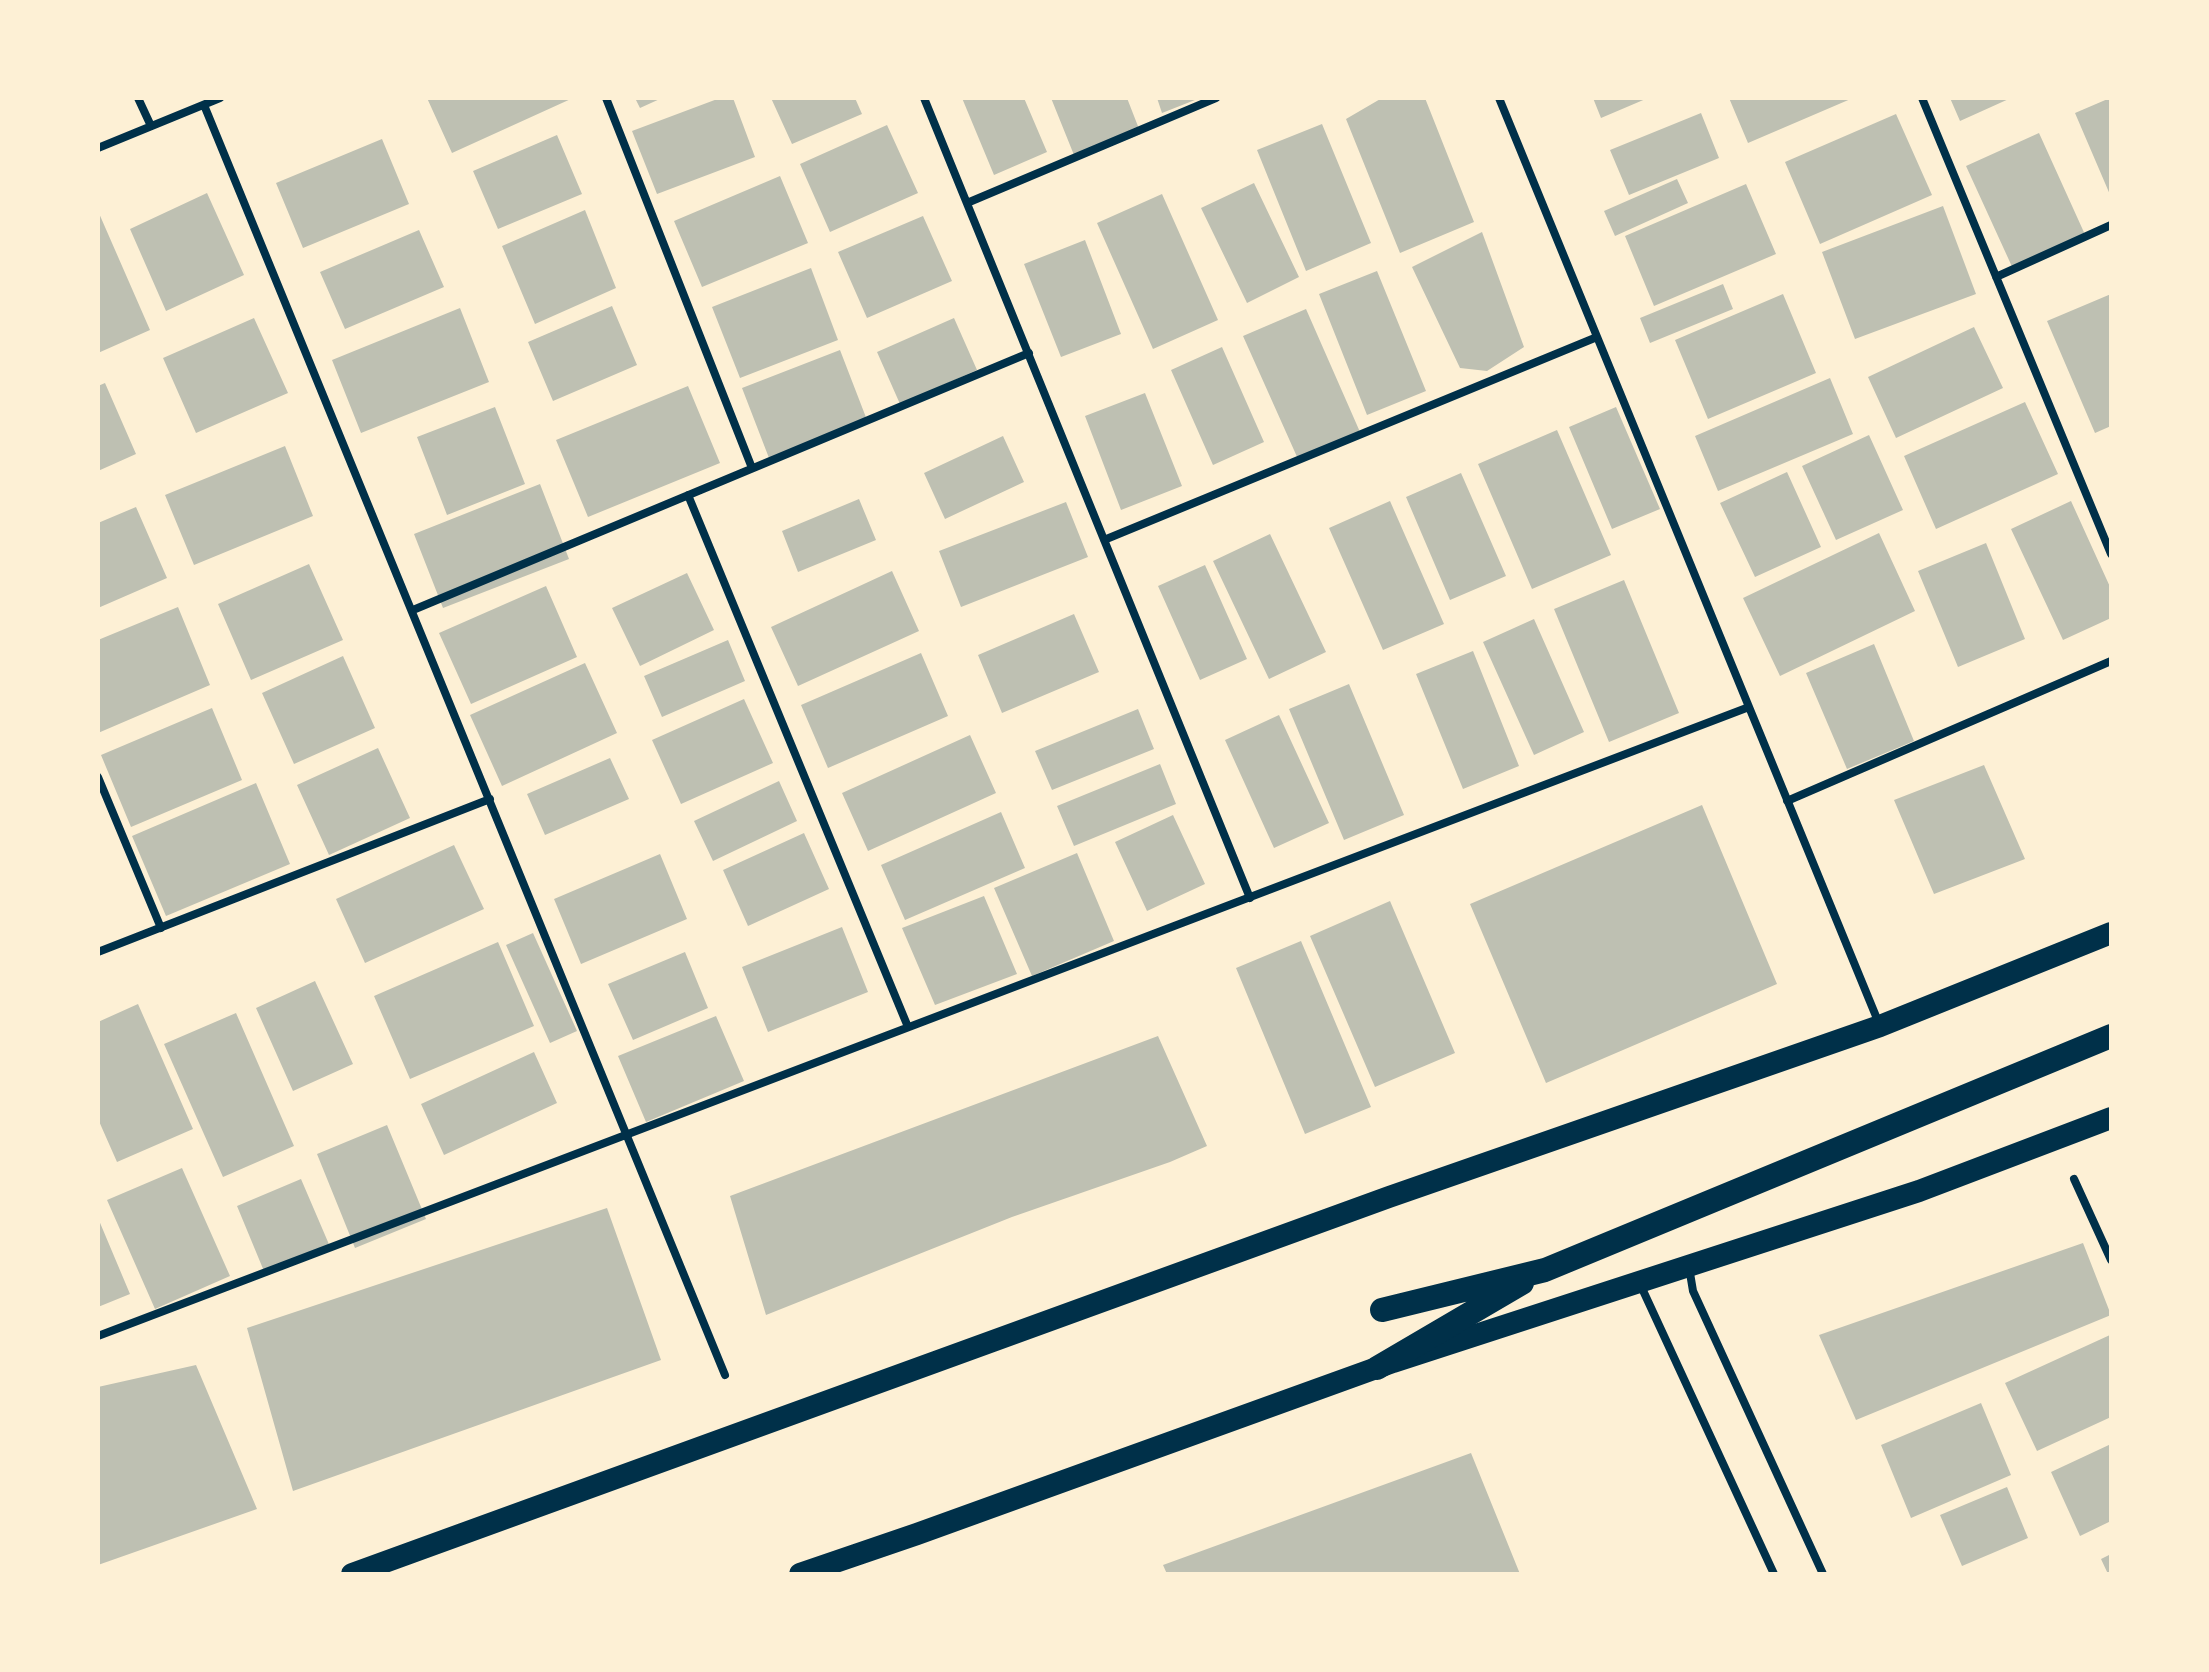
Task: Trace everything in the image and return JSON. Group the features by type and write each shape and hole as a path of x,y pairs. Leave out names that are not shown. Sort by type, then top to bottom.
{"highway":[{"path":"352,1574 1374,1203 1880,1026 2111,933"},
{"path":"1377,1368 1545,1270 2111,1036"},
{"path":"800,1574 1377,1368 1919,1191 2111,1118"},
{"path":"1382,1310 1545,1270"}],"street":[{"path":"138,98 151,126"},
{"path":"98,148 220,98"},
{"path":"606,98 752,468"},
{"path":"924,98 1250,898"},
{"path":"967,203 1216,98"},
{"path":"1499,98 1880,1026"},
{"path":"1922,98 2111,554"},
{"path":"204,105 725,1375"},
{"path":"1996,277 2111,225"},
{"path":"1104,540 1597,337"},
{"path":"413,610 1029,353"},
{"path":"688,495 908,1027"},
{"path":"1787,801 2111,661"},
{"path":"98,1336 1749,707"},
{"path":"98,777 161,928"},
{"path":"98,952 490,799"},
{"path":"2074,1179 2111,1260"},
{"path":"1688,1267 1693,1291 1823,1574"},
{"path":"1639,1282 1774,1574"}],"building":[{"path":"427,98 573,98 452,153"},
{"path":"635,98 662,98 640,108"},
{"path":"720,98 733,98 755,157 657,194 632,131"},
{"path":"771,98 855,98 862,114 792,144"},
{"path":"962,98 1024,98 1047,152 994,175"},
{"path":"1051,98 1127,98 1141,134 1076,160"},
{"path":"1157,98 1200,98 1162,113"},
{"path":"1382,98 1425,98 1474,222 1400,253 1346,119"},
{"path":"1593,98 1648,98 1601,118"},
{"path":"1729,98 1853,98 1748,143"},
{"path":"1950,98 2011,98 1960,121"},
{"path":"2111,98 2111,197 2075,113"},
{"path":"1701,113 1719,158 1629,195 1610,150"},
{"path":"1896,114 1932,195 1820,244 1785,162"},
{"path":"1322,124 1371,243 1306,271 1257,150"},
{"path":"887,125 918,193 830,232 800,164"},
{"path":"2039,133 2087,239 2014,271 1966,166"},
{"path":"557,135 582,194 498,229 473,171"},
{"path":"382,139 409,204 303,248 276,183"},
{"path":"780,176 808,243 702,287 674,221"},
{"path":"1677,179 1688,203 1615,236 1604,211"},
{"path":"1254,183 1299,277 1247,303 1201,208"},
{"path":"1746,184 1776,254 1654,306 1625,236"},
{"path":"207,193 244,275 166,311 130,229"},
{"path":"1162,194 1218,320 1153,349 1097,223"},
{"path":"1943,206 1976,294 1855,339 1822,252"},
{"path":"585,210 616,288 535,324 502,246"},
{"path":"98,211 150,330 98,353"},
{"path":"923,216 952,281 867,318 838,252"},
{"path":"419,230 444,287 345,329 320,272"},
{"path":"1482,232 1524,347 1487,371 1460,368 1412,267"},
{"path":"1085,240 1121,334 1061,357 1024,264"},
{"path":"811,268 838,340 740,378 712,307"},
{"path":"1377,271 1426,391 1367,415 1319,294"},
{"path":"1723,284 1733,309 1650,343 1640,318"},
{"path":"1783,294 1816,373 1708,419 1675,340"},
{"path":"2111,294 2111,426 2095,433 2047,321"},
{"path":"612,306 637,365 553,401 528,342"},
{"path":"460,308 489,382 361,433 332,360"},
{"path":"1306,309 1360,432 1298,459 1243,336"},
{"path":"254,318 288,393 196,433 163,358"},
{"path":"954,318 977,370 900,404 877,352"},
{"path":"1974,327 2003,388 1896,438 1868,377"},
{"path":"1222,347 1264,442 1213,465 1171,370"},
{"path":"840,350 867,420 769,458 742,388"},
{"path":"1830,378 1853,434 1718,491 1695,436"},
{"path":"105,383 136,454 98,471 98,386"},
{"path":"688,386 720,463 588,517 556,440"},
{"path":"1145,393 1182,486 1121,510 1085,416"},
{"path":"2025,402 2058,474 1936,529 1904,456"},
{"path":"495,407 525,484 447,515 417,437"},
{"path":"1616,407 1660,509 1612,529 1569,427"},
{"path":"1557,430 1611,555 1532,589 1478,464"},
{"path":"1869,435 1903,510 1836,540 1802,466"},
{"path":"1003,436 1024,482 945,519 924,473"},
{"path":"285,446 313,516 194,565 165,495"},
{"path":"1787,472 1821,547 1755,577 1720,503"},
{"path":"1461,473 1506,576 1450,600 1406,497"},
{"path":"540,484 569,559 443,608 414,534"},
{"path":"859,499 876,540 798,572 782,531"},
{"path":"1390,501 1444,624 1383,650 1329,528"},
{"path":"2071,501 2111,589 2111,618 2063,640 2011,529"},
{"path":"1066,502 1088,557 961,607 939,551"},
{"path":"136,507 167,578 98,608 98,523"},
{"path":"1879,533 1915,611 1780,676 1743,598"},
{"path":"1270,534 1326,652 1269,679 1213,561"},
{"path":"1986,543 2025,639 1958,667 1918,571"},
{"path":"309,564 343,640 251,680 218,604"},
{"path":"1205,565 1247,659 1200,680 1158,586"},
{"path":"892,571 919,631 798,686 771,627"},
{"path":"687,573 714,630 640,666 612,608"},
{"path":"1624,580 1679,713 1609,742 1554,609"},
{"path":"546,586 577,657 471,704 439,633"},
{"path":"178,607 210,685 98,733 98,640"},
{"path":"1074,614 1099,672 1002,713 978,655"},
{"path":"1534,619 1584,732 1534,755 1483,642"},
{"path":"728,640 745,681 662,717 644,676"},
{"path":"1874,644 1914,741 1847,769 1806,673"},
{"path":"1473,651 1519,766 1463,789 1416,674"},
{"path":"921,653 948,716 828,768 801,705"},
{"path":"343,656 375,728 294,764 262,693"},
{"path":"585,663 617,733 502,786 470,715"},
{"path":"1349,684 1404,815 1344,840 1289,709"},
{"path":"744,699 773,763 681,804 652,740"},
{"path":"212,708 242,780 131,827 101,755"},
{"path":"1138,709 1154,749 1052,790 1035,751"},
{"path":"1279,715 1329,823 1274,848 1225,740"},
{"path":"970,735 996,793 868,851 842,793"},
{"path":"378,748 410,818 329,855 297,785"},
{"path":"610,758 629,799 545,835 527,794"},
{"path":"1160,764 1176,804 1074,846 1057,806"},
{"path":"1984,765 2025,859 1934,894 1894,800"},
{"path":"779,781 797,821 713,861 694,821"},
{"path":"256,783 290,864 166,916 132,836"},
{"path":"1702,805 1777,984 1546,1083 1470,904"},
{"path":"1001,812 1025,868 905,920 881,865"},
{"path":"1173,815 1205,884 1147,911 1115,842"},
{"path":"804,833 829,889 748,926 723,870"},
{"path":"454,845 484,909 365,963 336,899"},
{"path":"1077,853 1114,941 1032,976 994,888"},
{"path":"660,854 687,919 581,964 554,899"},
{"path":"984,896 1017,974 935,1005 902,928"},
{"path":"1390,901 1455,1053 1375,1087 1310,936"},
{"path":"842,927 868,992 768,1032 742,967"},
{"path":"533,933 577,1031 550,1043 506,945"},
{"path":"1301,941 1371,1107 1305,1134 1236,968"},
{"path":"498,942 534,1026 410,1079 374,996"},
{"path":"685,952 708,1008 633,1040 608,984"},
{"path":"315,981 353,1064 293,1091 256,1008"},
{"path":"138,1004 193,1129 117,1162 98,1119 98,1022"},
{"path":"236,1013 294,1146 223,1177 164,1044"},
{"path":"716,1016 744,1081 646,1122 618,1056"},
{"path":"1158,1036 1207,1146 1012,1217 766,1315 730,1196"},
{"path":"534,1052 557,1103 444,1155 421,1104"},
{"path":"387,1125 426,1219 355,1248 317,1154"},
{"path":"182,1168 230,1276 155,1309 107,1200"},
{"path":"301,1179 331,1249 266,1276 237,1206"},
{"path":"607,1208 661,1360 293,1491 247,1328"},
{"path":"98,1218 130,1294 98,1307"},
{"path":"2083,1243 2111,1315 1856,1420 1819,1335"},
{"path":"2110,1335 2111,1417 2037,1451 2005,1383"},
{"path":"196,1365 257,1509 98,1565 98,1387"},
{"path":"1981,1403 2011,1475 1911,1518 1881,1445"},
{"path":"2111,1444 2111,1521 2080,1536 2051,1472"},
{"path":"1471,1453 1520,1574 1167,1574 1163,1565"},
{"path":"2007,1487 2028,1538 1962,1566 1940,1515"},
{"path":"2111,1554 2111,1574 2108,1574 2101,1559"}]}
